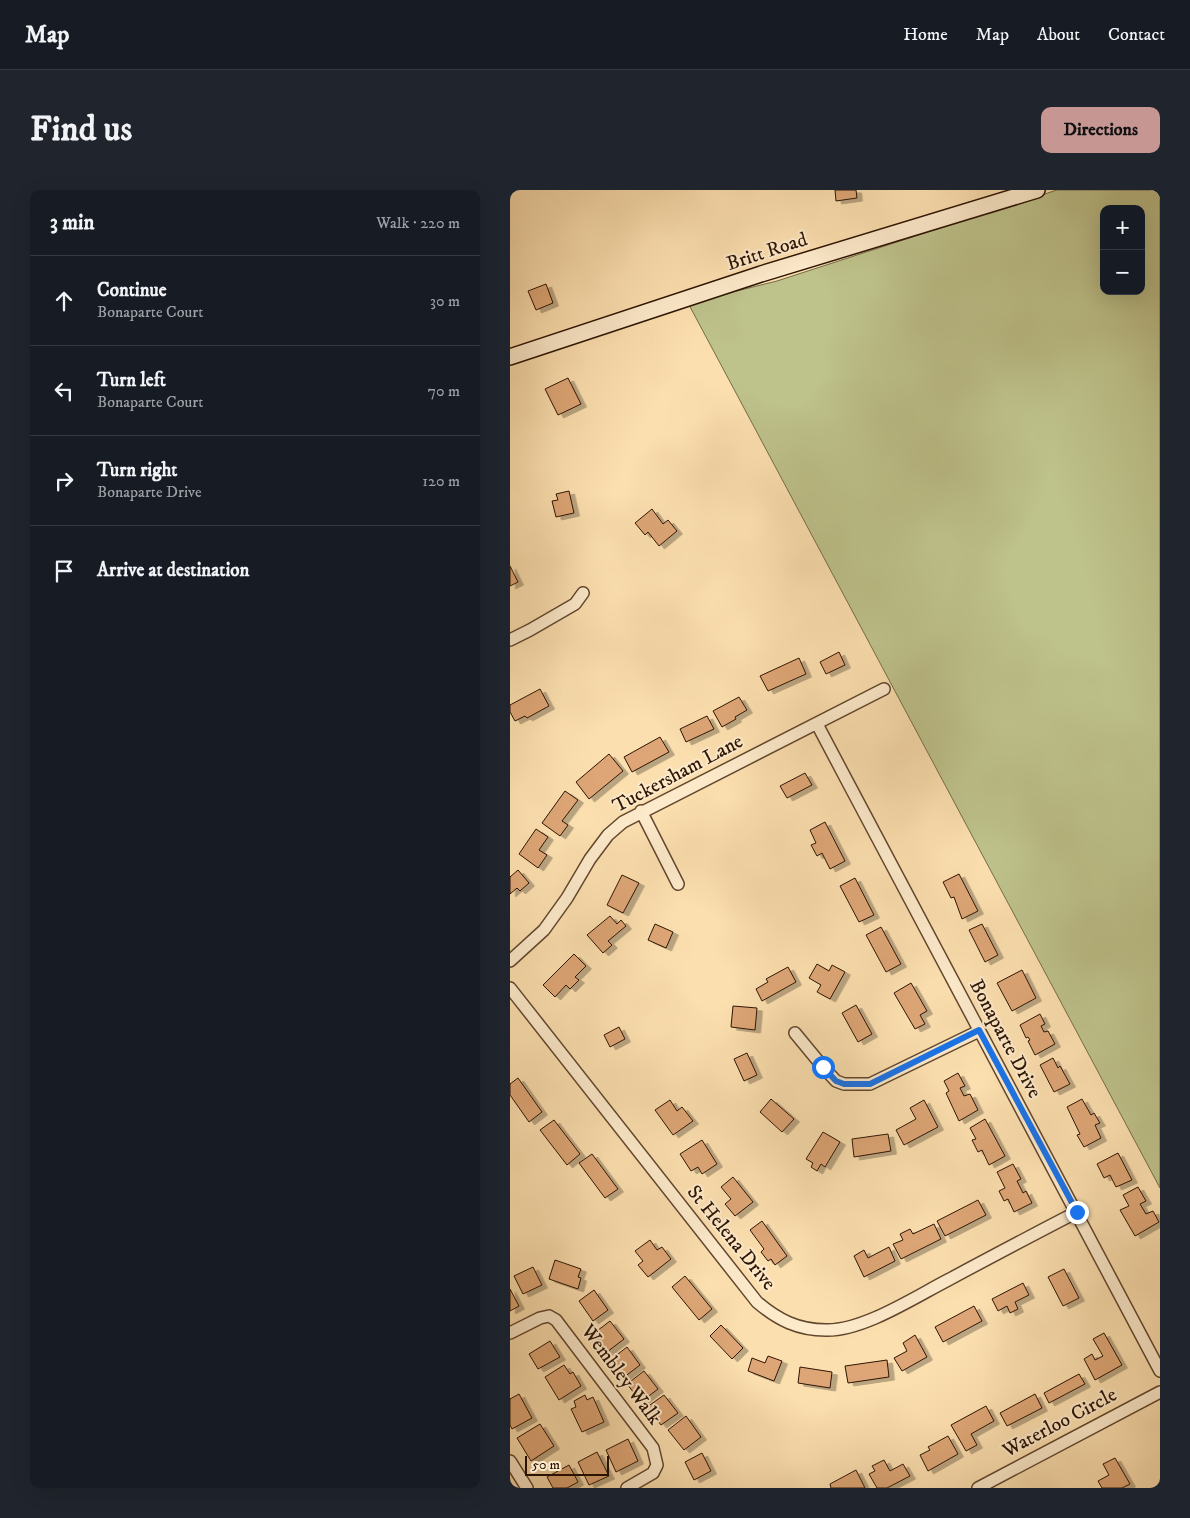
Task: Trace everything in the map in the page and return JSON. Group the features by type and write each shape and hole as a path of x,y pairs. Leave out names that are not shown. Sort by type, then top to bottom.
{"street":[{"name":"Britt Road","path":"510,357 761,274 1034,190"},
{"path":"510,640 575,604 582,593"},
{"name":"Tuckersham Lane","path":"510,961 544,930 567,898 590,859 608,835 623,822 884,689"},
{"name":"Bonaparte Drive","path":"817,724 1160,1371"},
{"path":"641,812 678,884"},
{"name":"St Helena Drive","path":"510,988 756,1302 769,1313 796,1327 827,1330 861,1324 1077,1212"},
{"path":"795,1033 836,1081 844,1084 870,1084 979,1030"},
{"name":"Wembley Walk","path":"510,1333 540,1318 549,1316 556,1320 652,1448 657,1465 653,1472 627,1488"},
{"name":"Waterloo Circle","path":"978,1488 1160,1392"},
{"path":"510,1461 527,1488"}],"green space":[{"path":"1057,190 1160,190 1160,1188 688,303 777,281"}],"building":[{"path":"835,190 856,190 857,198 836,201"},
{"path":"546,284 553,303 536,310 528,291"},
{"path":"568,378 581,404 558,415 545,389"},
{"path":"569,491 574,513 556,517 552,501 558,500 556,494"},
{"path":"652,509 663,524 668,520 677,531 659,546 648,532 645,535 635,523"},
{"path":"510,566 518,582 510,586"},
{"path":"839,652 845,665 826,674 820,662"},
{"path":"799,658 806,674 768,691 760,676"},
{"path":"540,689 549,706 527,718 525,716 515,721 510,712 510,705"},
{"path":"739,697 747,710 722,727 713,711"},
{"path":"707,716 714,729 686,742 680,729"},
{"path":"660,737 669,752 632,772 624,757"},
{"path":"609,754 623,771 589,799 576,782"},
{"path":"805,773 812,785 787,798 780,786"},
{"path":"565,791 578,800 562,821 568,825 560,836 542,823"},
{"path":"825,822 845,861 830,869 822,853 817,856 811,845 816,843 810,830"},
{"path":"536,829 548,837 539,850 547,855 538,868 519,854"},
{"path":"518,870 529,883 520,891 517,888 510,894 510,877"},
{"path":"959,874 978,911 962,919 954,897 951,898 943,882"},
{"path":"622,875 639,883 623,913 607,905"},
{"path":"855,878 874,915 859,922 840,886"},
{"path":"610,916 617,924 621,920 626,926 608,941 612,945 603,953 587,935"},
{"path":"655,924 673,932 666,948 648,940"},
{"path":"982,924 998,955 985,962 969,930"},
{"path":"881,927 901,964 886,972 866,935"},
{"path":"574,954 586,966 575,977 579,980 570,989 566,985 555,997 543,985"},
{"path":"817,964 829,971 832,965 845,972 830,999 817,992 821,985 809,978"},
{"path":"788,967 796,982 762,1001 756,989 768,982 766,979"},
{"path":"1022,970 1036,998 1012,1011 997,983"},
{"path":"911,983 927,1011 920,1015 925,1024 915,1029 894,993"},
{"path":"856,1005 872,1034 858,1042 842,1013"},
{"path":"733,1006 757,1008 755,1030 731,1027"},
{"path":"1040,1014 1045,1024 1041,1026 1044,1032 1048,1031 1055,1044 1035,1055 1028,1041 1030,1040 1028,1037 1026,1038 1020,1025"},
{"path":"619,1027 625,1039 610,1047 604,1035"},
{"path":"747,1053 757,1075 744,1081 734,1059"},
{"path":"1053,1058 1070,1084 1054,1092 1040,1065"},
{"path":"958,1073 965,1086 960,1088 964,1096 970,1094 978,1110 959,1121 946,1093 949,1091 944,1081"},
{"path":"518,1078 542,1112 529,1122 510,1095 510,1084"},
{"path":"771,1099 794,1119 782,1132 760,1112"},
{"path":"1082,1099 1091,1115 1094,1113 1100,1123 1095,1125 1101,1138 1084,1147 1077,1135 1080,1134 1067,1107"},
{"path":"670,1100 677,1111 682,1107 693,1121 673,1135 655,1110"},
{"path":"924,1100 938,1127 904,1145 896,1130 916,1119 910,1108"},
{"path":"985,1119 1005,1156 989,1165 982,1150 978,1152 972,1140 976,1139 970,1128"},
{"path":"554,1120 580,1154 567,1165 540,1130"},
{"path":"823,1132 840,1142 825,1167 821,1164 817,1171 811,1167 813,1163 806,1159"},
{"path":"888,1134 891,1151 854,1157 852,1139"},
{"path":"702,1140 717,1164 702,1174 698,1167 691,1171 680,1154"},
{"path":"1118,1153 1132,1180 1116,1187 1110,1175 1104,1178 1097,1164"},
{"path":"592,1154 618,1189 605,1198 579,1163"},
{"path":"1013,1164 1021,1179 1017,1181 1023,1193 1026,1191 1032,1203 1014,1212 1008,1199 1004,1201 999,1191 1005,1188 997,1172"},
{"path":"733,1177 753,1202 735,1216 725,1204 731,1199 721,1187"},
{"path":"1138,1187 1146,1201 1140,1204 1146,1214 1153,1211 1159,1222 1135,1236 1120,1210 1129,1206 1123,1195"},
{"path":"978,1200 986,1215 945,1236 937,1221"},
{"path":"762,1221 787,1256 775,1265 771,1259 768,1261 761,1252 764,1249 750,1230"},
{"path":"934,1224 941,1239 901,1259 893,1244 903,1240 900,1234 910,1229 913,1234"},
{"path":"650,1240 657,1250 662,1247 671,1259 648,1277 638,1265 643,1261 635,1251"},
{"path":"889,1247 895,1261 864,1277 854,1256 864,1250 868,1258"},
{"path":"555,1260 581,1269 578,1277 581,1278 578,1289 549,1279"},
{"path":"533,1267 542,1285 523,1294 514,1276"},
{"path":"1064,1269 1079,1298 1063,1306 1048,1277"},
{"path":"685,1276 712,1309 699,1320 672,1287"},
{"path":"1023,1283 1029,1295 1015,1302 1018,1309 1010,1313 1007,1306 998,1311 992,1299"},
{"path":"510,1289 519,1306 510,1311"},
{"path":"594,1290 608,1310 593,1321 579,1301"},
{"path":"974,1306 982,1321 943,1342 935,1327"},
{"path":"610,1321 624,1339 607,1352 593,1334"},
{"path":"721,1325 743,1348 732,1359 710,1336"},
{"path":"1104,1333 1122,1365 1095,1380 1084,1359 1092,1354 1095,1360 1103,1356 1093,1339"},
{"path":"915,1335 927,1357 902,1371 894,1358 907,1351 903,1343"},
{"path":"550,1341 560,1357 538,1369 529,1354"},
{"path":"627,1347 640,1365 623,1378 609,1361"},
{"path":"768,1356 782,1361 774,1381 748,1371 752,1358 765,1363"},
{"path":"887,1360 889,1377 848,1383 845,1366"},
{"path":"564,1365 570,1374 573,1372 581,1386 559,1400 545,1377"},
{"path":"800,1367 832,1372 830,1388 798,1383"},
{"path":"644,1371 658,1389 641,1402 627,1384"},
{"path":"1079,1374 1085,1384 1049,1403 1044,1393"},
{"path":"519,1394 532,1418 512,1429 510,1425 510,1399"},
{"path":"1035,1394 1042,1408 1007,1426 1000,1413"},
{"path":"585,1395 587,1400 593,1397 604,1422 582,1432 571,1409 576,1407 574,1401"},
{"path":"664,1395 678,1413 661,1425 647,1407"},
{"path":"986,1406 994,1421 971,1434 977,1445 966,1451 951,1425"},
{"path":"686,1416 701,1437 684,1450 668,1430"},
{"path":"540,1424 554,1446 531,1461 517,1438"},
{"path":"948,1436 958,1454 928,1471 920,1455 930,1450 928,1447"},
{"path":"628,1439 638,1461 616,1472 606,1450"},
{"path":"597,1452 609,1476 589,1485 578,1462"},
{"path":"702,1453 711,1471 694,1480 685,1462"},
{"path":"1115,1458 1130,1484 1122,1488 1102,1488 1098,1481 1109,1475 1103,1464"},
{"path":"884,1460 890,1471 903,1464 910,1476 887,1488 877,1488 869,1474 875,1471 872,1466"},
{"path":"569,1465 578,1482 567,1488 553,1488 547,1477"},
{"path":"856,1470 865,1488 831,1488 830,1484"}],"route":[{"path":"823,1067 836,1081 844,1084 870,1084 979,1030 1077,1212"}]}
